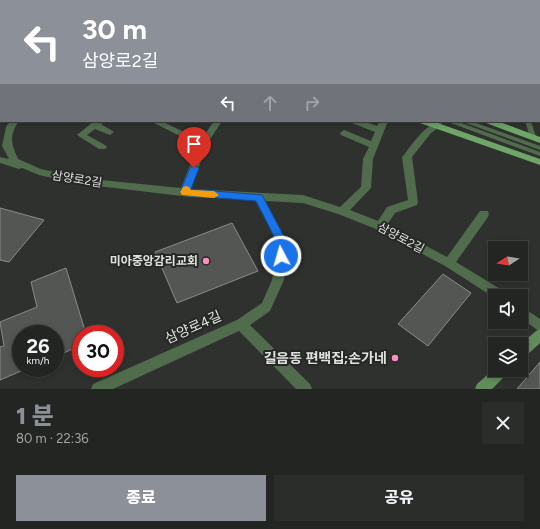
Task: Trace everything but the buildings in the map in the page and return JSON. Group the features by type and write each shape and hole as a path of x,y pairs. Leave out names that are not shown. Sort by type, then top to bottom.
{"main road":[{"path":"426,122 540,162"},
{"path":"492,122 536,138"},
{"path":"528,346 540,335"},
{"path":"482,389 495,377"}],"street":[{"name":"삼양로2길","path":"14,122 10,127 7,146 14,161 39,172 81,181 185,192 259,198 303,199 342,211 380,226 450,263 490,289"},
{"path":"156,122 203,144"},
{"path":"185,192 203,144 217,122"},
{"path":"342,211 366,188 368,159 382,125 362,122"},
{"path":"102,147 81,135 97,123 110,132"},
{"path":"380,226 391,210 413,202 407,157 428,131 438,126"},
{"path":"344,133 373,145"},
{"path":"0,160 39,172"},
{"path":"241,324 266,307 278,280 283,244 259,198"},
{"path":"450,263 484,214"},
{"path":"528,317 540,326"},
{"name":"삼양로4길","path":"98,389 241,324 305,389"}],"lane":[{"path":"453,122 540,154"},
{"path":"468,122 540,148"},
{"path":"528,122 536,138"}],"slow traffic":[{"path":"186,189 185,192 214,195"}],"place":[{"name":"미아중앙감리교회","path":"206,261"},
{"name":"길음동 편백집;손가네","path":"395,358"}],"route":[{"path":"194,168 185,192 259,198 283,244 281,256"}]}
